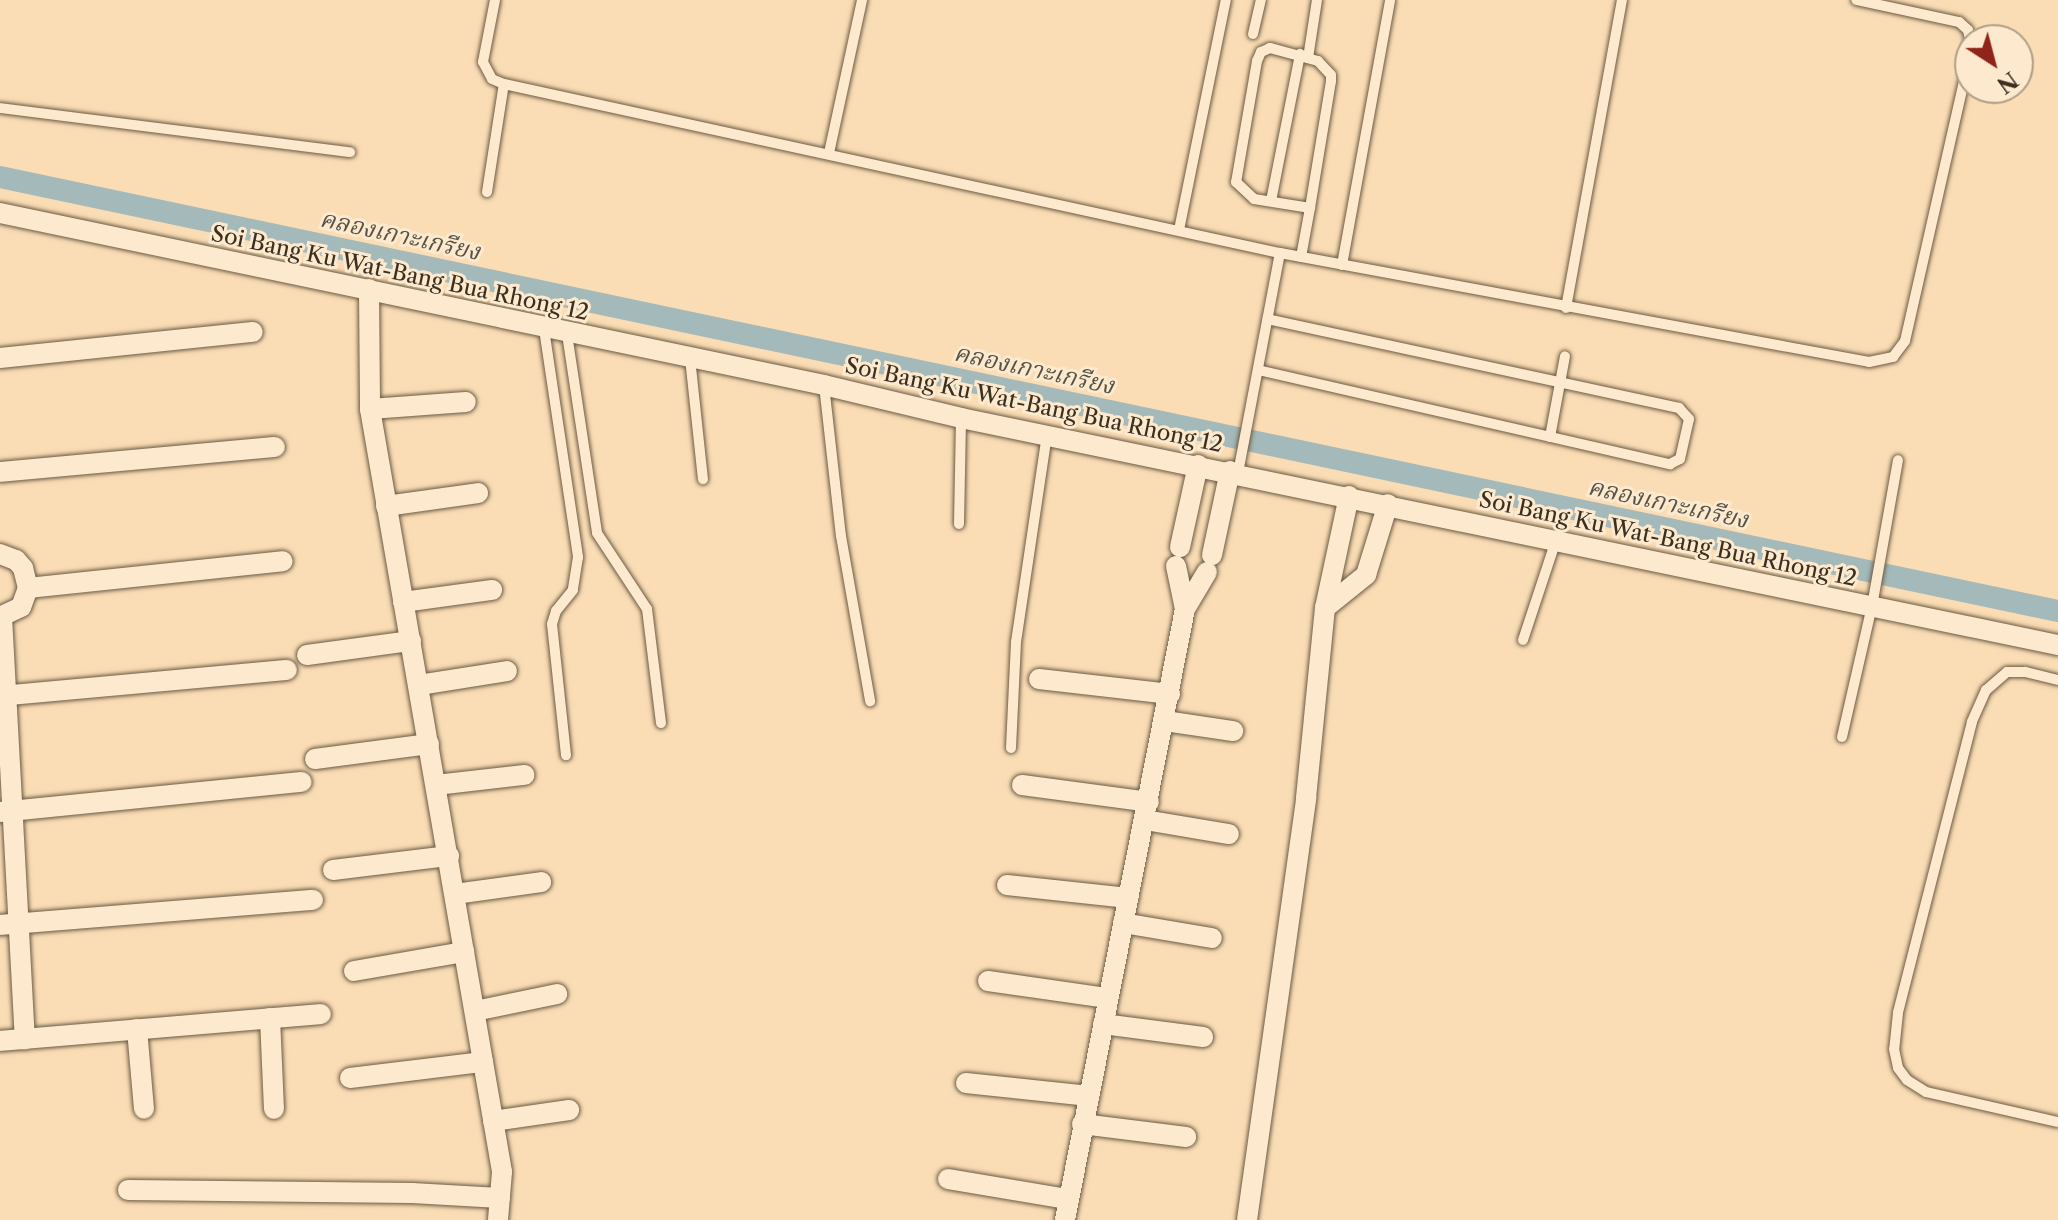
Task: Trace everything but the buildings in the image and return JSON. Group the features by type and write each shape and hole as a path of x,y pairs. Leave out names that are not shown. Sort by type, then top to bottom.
{"street":[{"name":"Soi Bang Ku Wat-Bang Bua Rhong 12","path":"0,213 369,289 567,334 824,385 961,418 1234,472 2058,645"},
{"path":"369,289 370,409 502,1172 498,1220"},
{"path":"0,358 253,332"},
{"path":"370,409 466,402"},
{"path":"0,472 275,447"},
{"path":"948,1179 1066,1210 1170,694 1185,609 1178,556 1198,465"},
{"path":"1185,609 1209,563 1234,472"},
{"path":"386,506 478,493"},
{"path":"1247,1220 1306,798 1325,608 1349,496"},
{"path":"1325,608 1366,575 1388,504"},
{"path":"0,554 16,560 23,568 28,588 21,607 1,617 8,925 25,1039"},
{"path":"28,588 283,561"},
{"path":"403,602 492,590"},
{"path":"307,655 411,641"},
{"path":"3,696 287,670"},
{"path":"419,685 507,671"},
{"path":"1039,679 1170,694"},
{"path":"1165,721 1233,731"},
{"path":"315,759 429,744"},
{"path":"436,785 524,775"},
{"path":"7,812 302,782"},
{"path":"1022,785 1147,811 1229,834"},
{"path":"333,870 449,856"},
{"path":"455,894 541,882"},
{"path":"1007,885 1128,898"},
{"path":"8,925 313,900"},
{"path":"1123,923 1212,938"},
{"path":"354,971 464,952"},
{"path":"988,981 1108,998"},
{"path":"475,1011 557,994"},
{"path":"0,1041 321,1014"},
{"path":"270,1018 274,1109"},
{"path":"1103,1024 1203,1037"},
{"path":"137,1029 144,1109"},
{"path":"350,1078 483,1062"},
{"path":"966,1083 1089,1096"},
{"path":"493,1121 569,1110"},
{"path":"1082,1124 1186,1137"},
{"path":"128,1190 412,1193 500,1198"}],"lane":[{"path":"495,0 483,62 492,79 504,84 1280,253 1848,360 1881,361 1893,357 1905,341 1969,60 1970,39 1968,30 1959,22 1856,0"},
{"path":"829,153 862,0"},
{"path":"1179,230 1226,0"},
{"path":"1253,34 1261,0"},
{"path":"1271,201 1317,0"},
{"path":"1342,265 1390,0"},
{"path":"1566,308 1622,0"},
{"path":"1301,257 1310,208 1331,75 1304,56 1282,48 1261,52 1235,176 1244,193 1310,208"},
{"path":"487,192 504,84"},
{"path":"0,108 350,152"},
{"path":"1234,472 1243,446 1280,253"},
{"path":"1258,370 1670,464 1680,459 1689,419 1679,408 1268,319"},
{"path":"544,329 578,557 573,590 556,611 552,624 566,755"},
{"path":"567,334 597,533 647,609 661,723"},
{"path":"1550,437 1565,356"},
{"path":"690,358 703,479"},
{"path":"824,385 841,536 870,701"},
{"path":"959,524 961,418"},
{"path":"1011,748 1016,642 1047,435"},
{"path":"1842,737 1877,583 1898,460"},
{"path":"1523,640 1556,540"},
{"path":"2058,680 2025,672 2007,672 1986,690 1968,737 1898,1013 1894,1049 1898,1068 1907,1080 1926,1092 2058,1122"}],"waterway":[{"name":"คลองเกาะเกรียง","path":"0,177 2058,611"}]}
